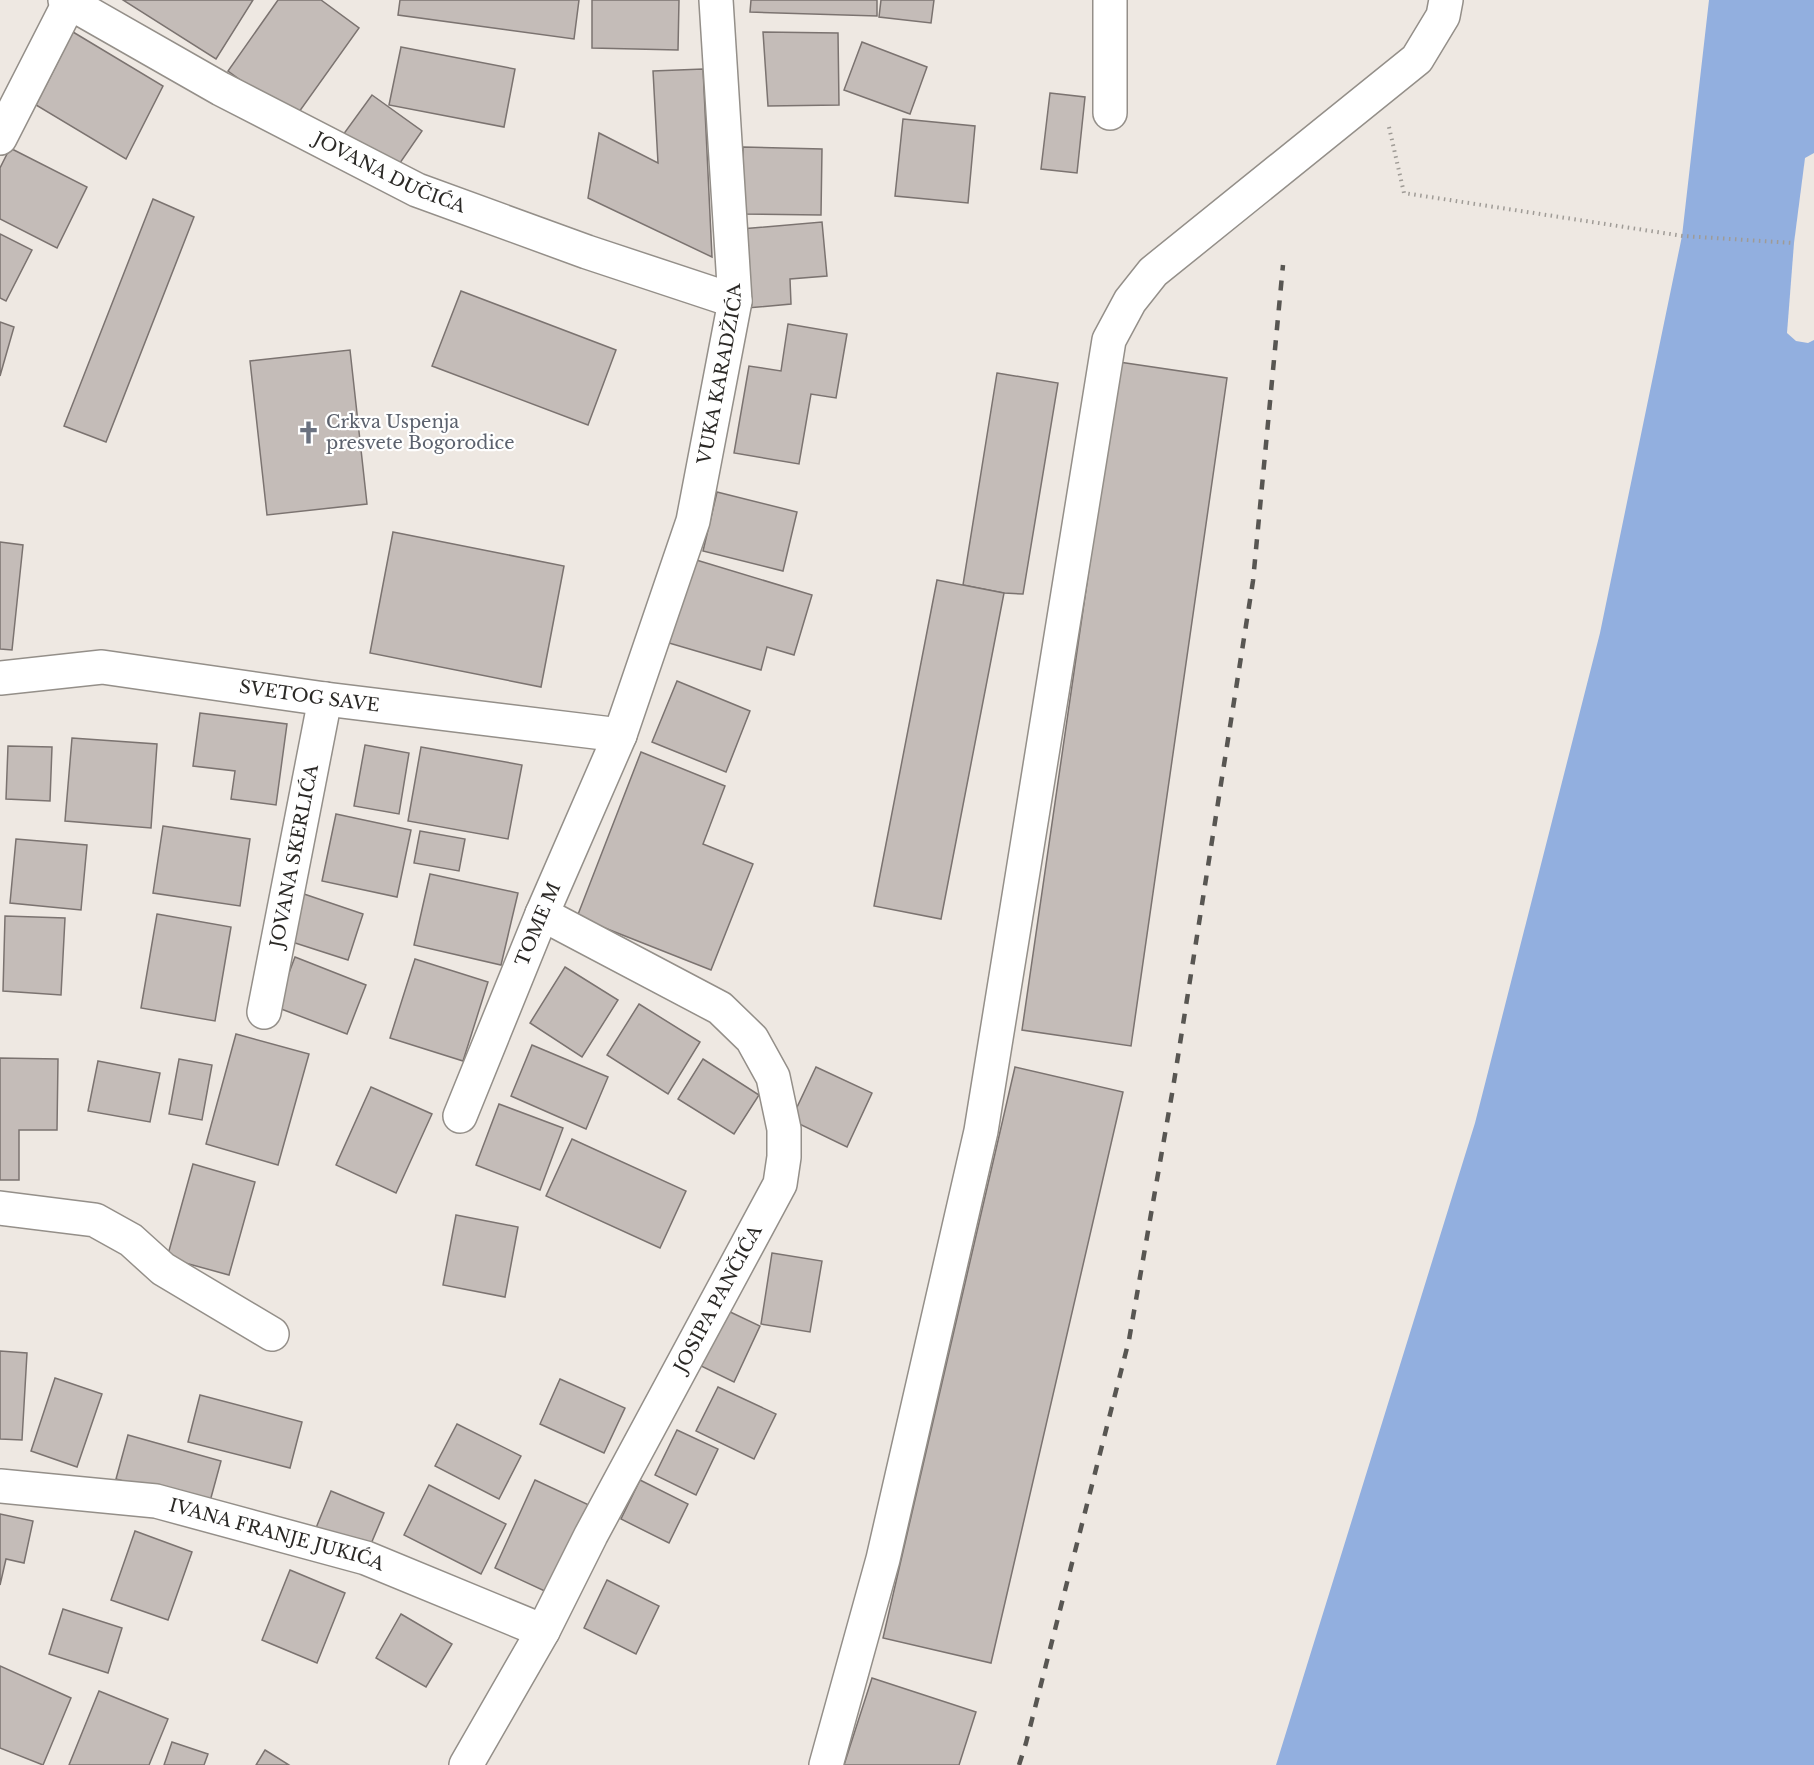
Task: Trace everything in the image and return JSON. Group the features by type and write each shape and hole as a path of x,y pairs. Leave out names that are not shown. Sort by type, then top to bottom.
{"street":[{"name":"VUKA KARADŽIĆA","path":"620,735 693,521 735,301 716,0"},
{"path":"1110,0 1110,113"},
{"path":"826,1765 883,1559 981,1131 1109,340 1130,302 1153,272 1417,59 1443,16 1446,0"},
{"name":"JOVANA DUČIĆA","path":"67,2 221,89 417,190 588,252 735,301"},
{"path":"0,138 67,2"},
{"name":"SVETOG SAVE","path":"0,678 102,667 325,699 620,735"},
{"name":"JOVANA SKERLIĆA","path":"264,1012 325,699"},
{"name":"TOME M","path":"460,1116 542,914 620,735"},
{"name":"JOSIPA PANČIĆA","path":"466,1765 543,1631 591,1535 780,1184 784,1157 784,1129 773,1077 752,1039 720,1008 542,914"},
{"path":"0,1208 94,1220 131,1240 163,1269 272,1334"},
{"name":"IVANA FRANJE JUKIĆA","path":"0,1486 156,1501 366,1558 543,1631"}],"path":[{"path":"1380,89 1404,193 1683,236 1794,243"}],"water":[{"path":"1709,0 1814,0 1814,1765 1276,1765 1475,1123 1600,633 1682,236"}],"pier":[{"path":"1814,153 1814,340 1808,343 1796,341 1787,333 1794,243 1805,158"}],"building":[{"path":"123,0 253,0 216,59"},
{"path":"278,0 321,0 359,28 294,119 228,71"},
{"path":"400,0 579,0 574,39 398,15"},
{"path":"592,0 679,0 678,50 592,48"},
{"path":"751,0 877,0 877,16 750,12"},
{"path":"881,0 934,0 931,23 879,17"},
{"path":"73,32 163,86 126,159 36,105"},
{"path":"763,32 838,33 839,105 768,106"},
{"path":"862,42 927,67 910,114 844,90"},
{"path":"401,47 515,69 504,127 389,105"},
{"path":"703,69 712,257 588,198 599,133 658,163 653,71"},
{"path":"1050,93 1085,97 1077,173 1041,169"},
{"path":"372,95 422,131 391,176 340,139"},
{"path":"903,119 975,126 968,203 895,196"},
{"path":"743,147 822,149 821,215 742,214"},
{"path":"10,148 87,187 57,248 0,219 0,168"},
{"path":"153,199 194,217 106,442 64,426"},
{"path":"822,222 827,276 790,279 791,304 747,308 741,229"},
{"path":"0,234 32,250 6,301 0,298"},
{"path":"461,291 616,350 588,425 432,366"},
{"path":"0,322 14,327 0,376"},
{"path":"788,324 847,334 836,398 811,394 799,464 734,453 749,366 781,371"},
{"name":"Crkva Uspenja presvete Bogorodice","path":"350,350 367,504 267,515 250,361"},
{"path":"1119,362 1227,378 1131,1046 1022,1030"},
{"path":"997,373 1058,383 1023,594 1004,593 963,585"},
{"path":"717,492 797,512 783,571 703,551"},
{"path":"393,532 564,566 541,687 370,653"},
{"path":"0,542 23,545 12,650 0,649"},
{"path":"693,559 812,595 794,655 767,647 761,670 669,643"},
{"path":"937,580 1004,593 941,919 874,906"},
{"path":"677,681 750,711 726,772 652,742"},
{"path":"200,713 287,724 276,805 231,799 235,771 193,766"},
{"path":"72,738 157,744 151,828 65,821"},
{"path":"365,745 409,753 399,814 354,806"},
{"path":"8,746 52,747 50,801 6,799"},
{"path":"421,747 522,765 508,839 408,821"},
{"path":"641,752 725,786 703,844 753,864 711,970 577,917"},
{"path":"336,814 411,830 397,897 322,881"},
{"path":"163,826 250,839 240,906 153,893"},
{"path":"420,831 465,839 459,871 414,863"},
{"path":"16,839 87,845 81,910 10,903"},
{"path":"430,874 518,893 501,965 414,945"},
{"path":"304,894 363,914 348,960 289,941"},
{"path":"157,914 231,927 215,1021 141,1008"},
{"path":"5,916 65,918 61,995 3,991"},
{"path":"295,957 366,985 347,1034 276,1007"},
{"path":"415,959 488,982 463,1061 390,1038"},
{"path":"565,967 618,1000 582,1057 530,1023"},
{"path":"639,1004 700,1042 668,1094 607,1055"},
{"path":"236,1034 309,1054 278,1165 206,1144"},
{"path":"532,1045 608,1077 586,1129 511,1096"},
{"path":"0,1058 58,1059 57,1130 19,1130 19,1180 0,1180"},
{"path":"179,1059 212,1065 202,1120 169,1114"},
{"path":"703,1059 759,1095 734,1134 678,1099"},
{"path":"98,1061 160,1073 150,1122 88,1111"},
{"path":"816,1067 872,1093 847,1147 791,1120"},
{"path":"1015,1067 1123,1092 991,1663 883,1638"},
{"path":"371,1087 432,1114 396,1193 336,1165"},
{"path":"499,1104 563,1128 540,1190 476,1165"},
{"path":"572,1139 686,1191 660,1248 546,1196"},
{"path":"193,1164 255,1182 229,1275 167,1258"},
{"path":"456,1215 518,1227 505,1297 443,1285"},
{"path":"772,1253 822,1261 810,1332 761,1324"},
{"path":"726,1310 760,1326 734,1382 699,1365"},
{"path":"0,1351 27,1353 22,1440 0,1439"},
{"path":"55,1378 102,1394 77,1467 31,1451"},
{"path":"560,1379 625,1408 604,1453 540,1424"},
{"path":"718,1387 776,1414 754,1459 696,1431"},
{"path":"200,1395 302,1422 290,1468 188,1442"},
{"path":"457,1424 521,1456 499,1499 435,1466"},
{"path":"677,1430 718,1449 696,1495 655,1475"},
{"path":"128,1435 221,1461 209,1505 116,1479"},
{"path":"535,1480 589,1505 549,1593 495,1568"},
{"path":"640,1480 688,1504 669,1543 621,1519"},
{"path":"429,1485 506,1524 481,1574 404,1535"},
{"path":"331,1491 384,1513 368,1551 316,1528"},
{"path":"0,1514 33,1521 24,1563 6,1559 0,1585"},
{"path":"135,1531 192,1552 168,1620 111,1600"},
{"path":"290,1570 345,1593 317,1663 262,1640"},
{"path":"607,1580 659,1606 636,1654 584,1628"},
{"path":"63,1609 122,1628 108,1673 49,1654"},
{"path":"401,1614 452,1644 426,1687 376,1658"},
{"path":"0,1666 71,1698 43,1765 0,1748"},
{"path":"872,1678 976,1712 959,1765 844,1765"},
{"path":"99,1691 168,1719 149,1765 69,1765"},
{"path":"172,1742 208,1754 204,1765 164,1765"},
{"path":"265,1750 289,1765 256,1765"}],"railway":[{"path":"1019,1765 1129,1340 1173,1088 1253,581 1283,265"}],"place":[{"name":"Crkva Uspenja presvete Bogorodice","path":"308,432"}]}
